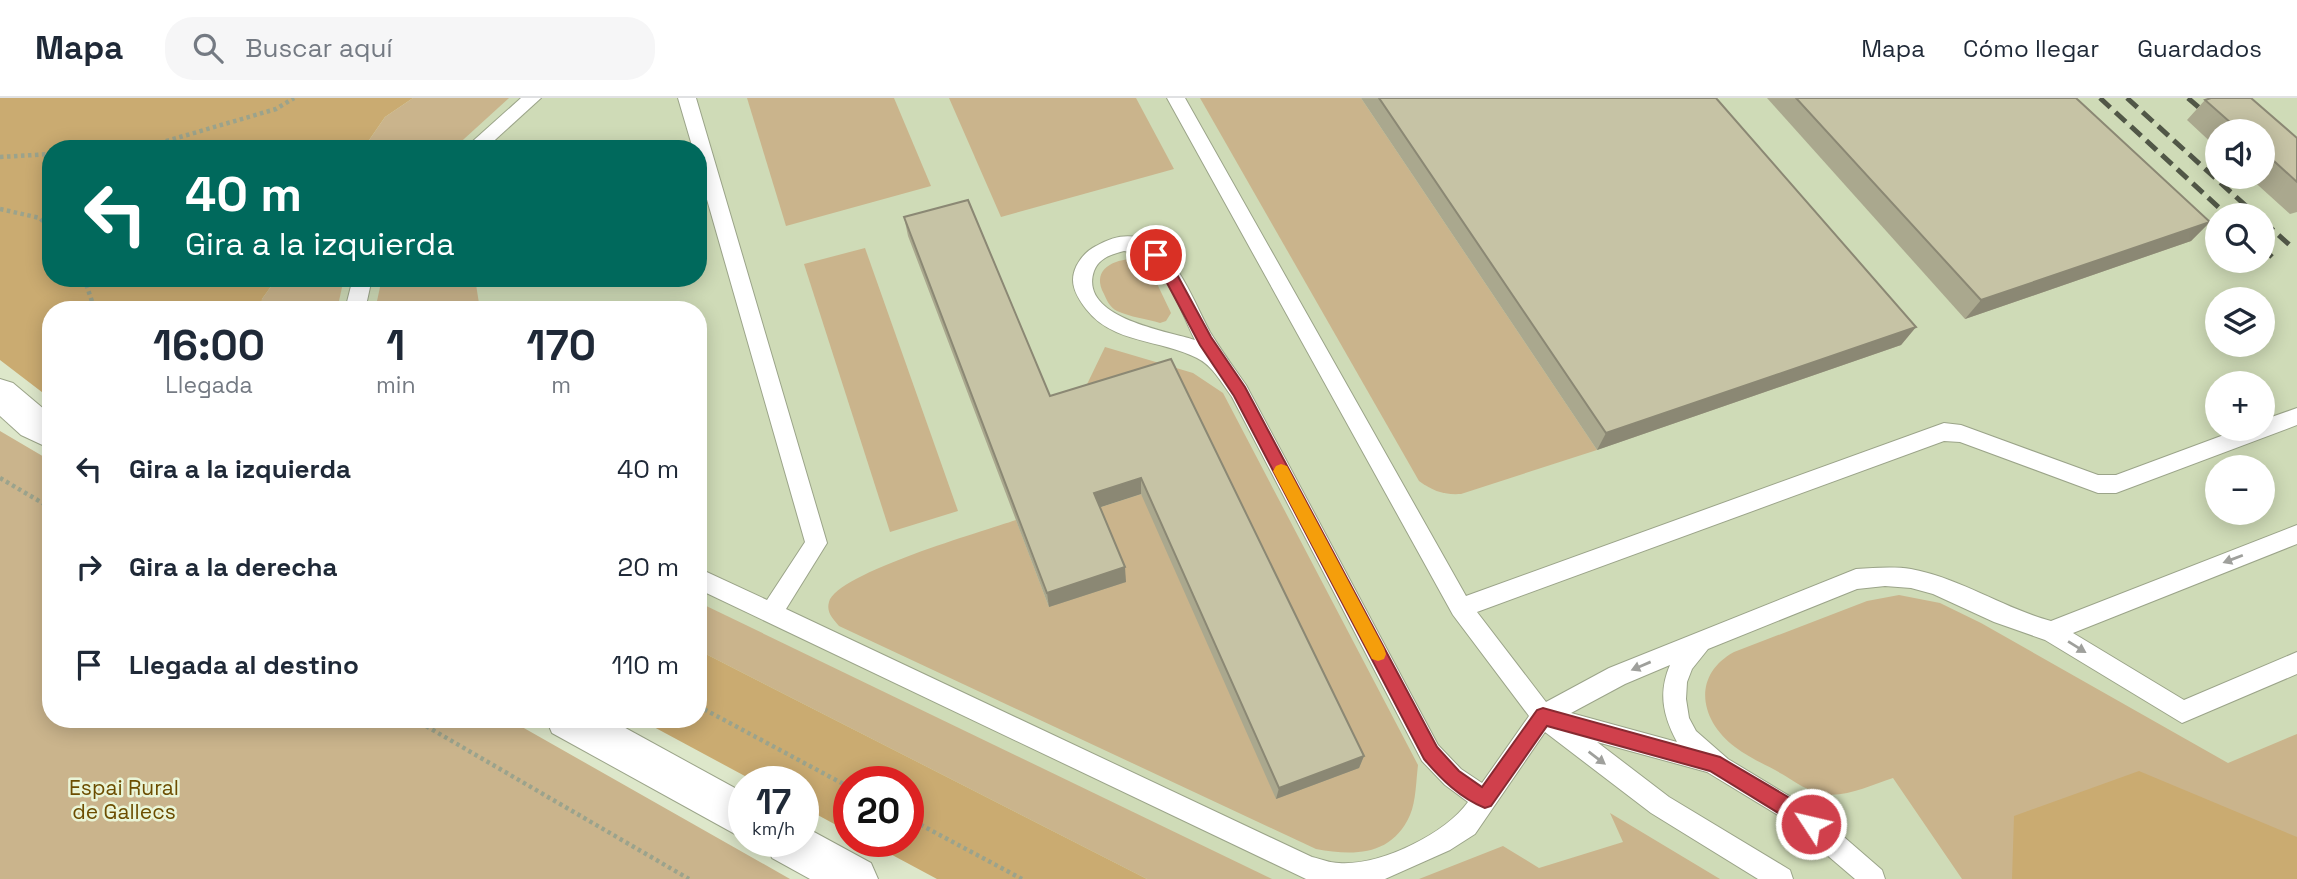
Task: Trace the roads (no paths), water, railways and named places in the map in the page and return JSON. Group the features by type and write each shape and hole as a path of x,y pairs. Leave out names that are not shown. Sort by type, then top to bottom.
{"street":[{"path":"0,394 42,428"},
{"path":"583,728 728,808"},
{"path":"815,857 855,879"}],"lane":[{"path":"483,140 532,98"},
{"path":"687,98 699,140"},
{"path":"1176,98 1461,608 1543,716 1660,805 1781,879"},
{"path":"707,167 816,543 771,612"},
{"path":"1218,361 1198,348 1123,326 1100,313 1083,284 1084,266 1090,258 1101,251 1128,244 1148,249 1163,262 1218,361 1240,391 1430,753 1452,778 1485,799"},
{"path":"1461,608 1944,432 1961,434 2098,484 2116,484 2297,416"},
{"path":"2051,631 2297,534"},
{"path":"707,582 1309,868 1341,876 1372,871 1444,842 1466,825 1543,716 1618,676 1856,579 1897,575 1949,589 2024,623 2051,631 2182,712 2297,663"},
{"path":"1704,640 1688,655 1678,671 1674,687 1674,705 1689,743 1714,763 1794,811 1828,837 1873,879"},
{"path":"1543,716 1714,763"}],"railway":[{"path":"2100,98 2214,203"},
{"path":"2127,98 2243,203"},
{"path":"2188,98 2204,112"},
{"path":"2193,213 2205,224"},
{"path":"2275,232 2294,249"}],"park label":[{"name":"Espai Rural de Gallecs","path":"124,799"}]}
